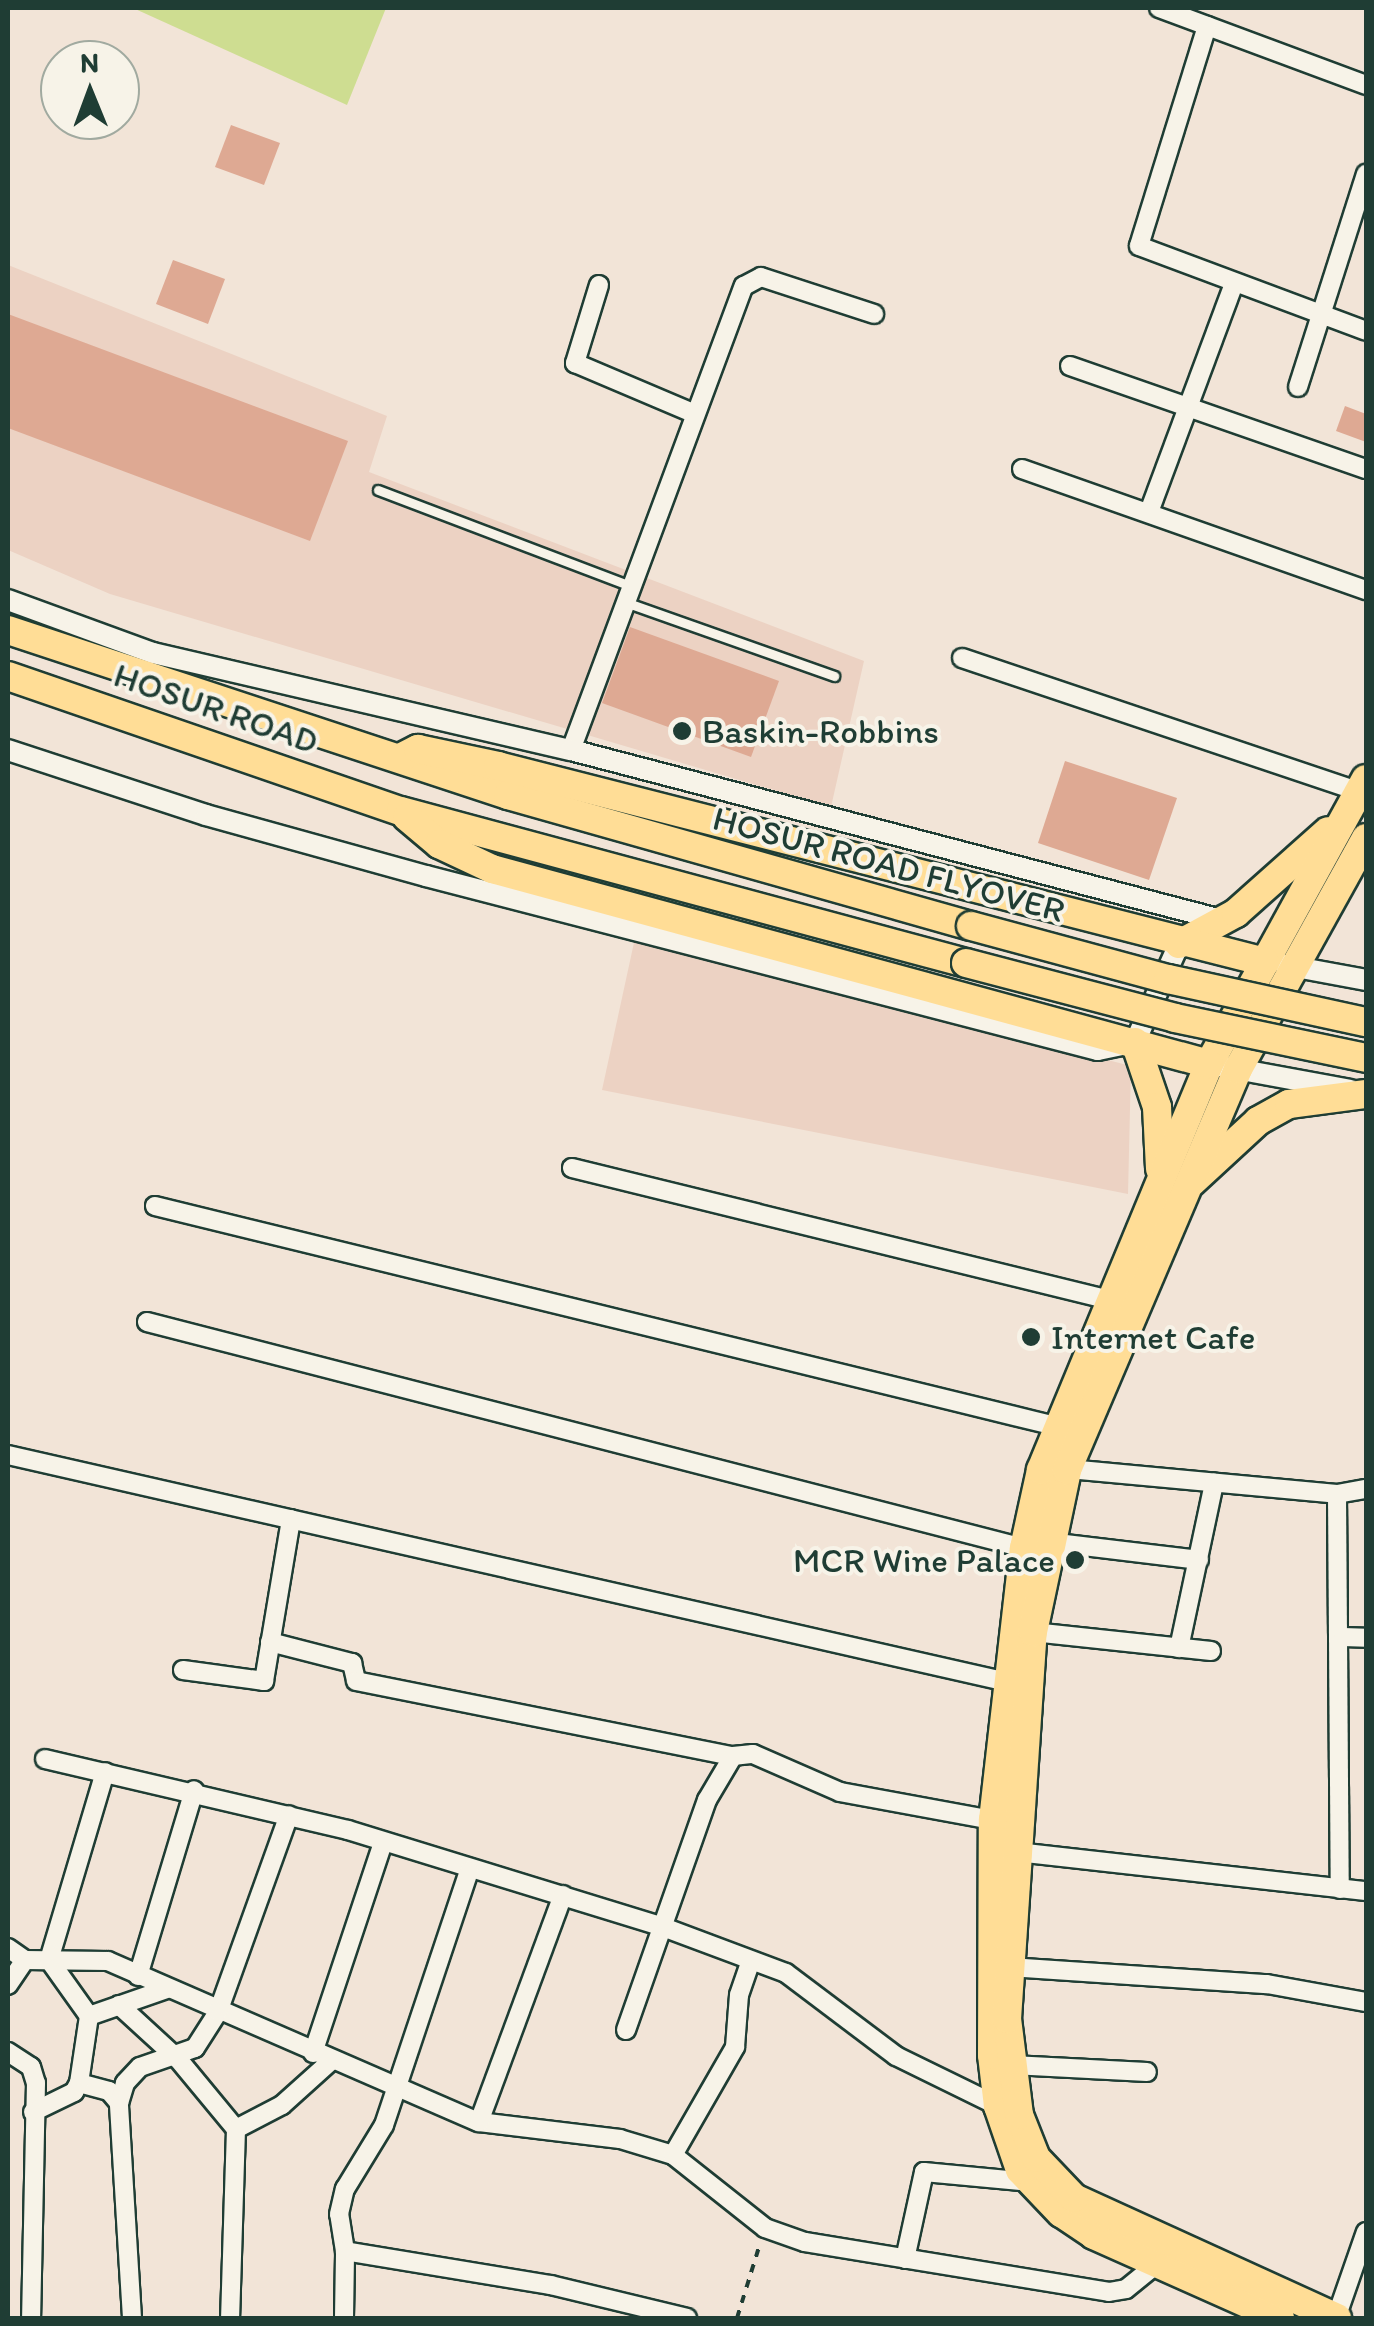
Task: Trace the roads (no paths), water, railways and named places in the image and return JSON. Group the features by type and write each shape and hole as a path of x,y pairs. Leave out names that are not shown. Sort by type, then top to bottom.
{"main road":[{"name":"HOSUR ROAD","path":"8,630 397,760"},
{"name":"HOSUR ROAD","path":"8,676 400,812"},
{"path":"397,760 418,749 498,766 1180,944 1265,962"},
{"name":"HOSUR ROAD FLYOVER","path":"397,760 1168,980 1366,1022"},
{"path":"1180,944 1225,920 1360,792"},
{"path":"1280,2318 1156,2264 1061,2214 1029,2182 1008,2144 998,2106 988,1994 1005,1851 1018,1684 1036,1545 1055,1467 1172,1185 1209,1064 1360,792"},
{"path":"400,812 966,963 1366,1058"},
{"path":"400,812 439,844 492,870 1209,1064"},
{"path":"1070,1429 1114,1302 1172,1185 1298,967 1366,838"},
{"path":"1065,914 1071,886"},
{"path":"1135,1042 1157,1107 1172,1185"},
{"path":"1172,1185 1258,1120 1288,1104 1366,1094"},
{"path":"1036,1545 1033,1632 1018,1684 993,1820 1005,1851 1012,2065 1019,2115 1036,2158 1074,2198 1238,2298 1336,2318"}],"street":[{"path":"1160,8 1186,12 1207,26 1366,85"},
{"path":"1207,26 1139,246 1366,331"},
{"path":"1298,386 1366,174"},
{"path":"570,750 695,414 751,279 874,314"},
{"path":"1148,512 1185,405 1234,284"},
{"path":"598,285 575,363 695,414"},
{"path":"1070,366 1366,470"},
{"path":"1022,469 1366,590"},
{"path":"8,600 153,653 570,750 1071,886 1225,920"},
{"path":"962,658 1360,792"},
{"path":"8,750 224,820 1098,1050 1135,1042 1180,944"},
{"path":"1265,962 1366,980"},
{"path":"1209,1064 1366,1094"},
{"path":"572,1168 1114,1302"},
{"path":"155,1206 1070,1429"},
{"path":"146,1322 1036,1545 1199,1560"},
{"path":"8,1455 1018,1684"},
{"path":"1055,1467 1338,1494 1366,1489"},
{"path":"1179,1648 1214,1483"},
{"path":"1338,1494 1343,1637 1340,1889"},
{"path":"183,1670 264,1681 291,1519"},
{"path":"1033,1632 1211,1651"},
{"path":"1343,1637 1366,1638"},
{"path":"270,1642 352,1663 356,1681 732,1756 753,1754 840,1792 993,1820"},
{"path":"626,2030 706,1800 732,1756"},
{"path":"45,1758 290,1814 663,1927 786,1974 896,2056 998,2106"},
{"path":"49,1960 105,1772"},
{"path":"138,1976 194,1790"},
{"path":"132,2318 120,2102 125,2083 140,2068 178,2059 195,2048 218,2012 290,1814"},
{"path":"236,2129 282,2105 322,2057 383,1842"},
{"path":"1005,1851 1366,1891"},
{"path":"344,2318 344,2251 338,2214 345,2189 375,2147 469,1871"},
{"path":"478,2122 563,1895"},
{"path":"8,1948 25,1960 108,1962 478,2122 620,2139 673,2155 765,2228 905,2259 1120,2293 1156,2264"},
{"path":"8,1985 25,1960"},
{"path":"49,1960 89,2016 79,2083"},
{"path":"673,2155 735,2047 739,1995 751,1961"},
{"path":"1009,1967 1267,1984 1366,2002"},
{"path":"89,2016 166,1989"},
{"path":"119,2005 178,2059 236,2129 230,2318"},
{"path":"8,2052 31,2067 31,2318"},
{"path":"1012,2065 1147,2072"},
{"path":"33,2112 79,2083 109,2091 120,2102"},
{"path":"905,2259 924,2172 1029,2182"},
{"path":"1336,2318 1366,2232"},
{"path":"344,2251 551,2285 687,2318"}],"lane":[{"path":"378,490 834,676"}],"place":[{"name":"Baskin-Robbins","path":"682,731"},
{"name":"Internet Cafe","path":"1031,1337"},
{"name":"MCR Wine Palace","path":"1075,1560"}]}
